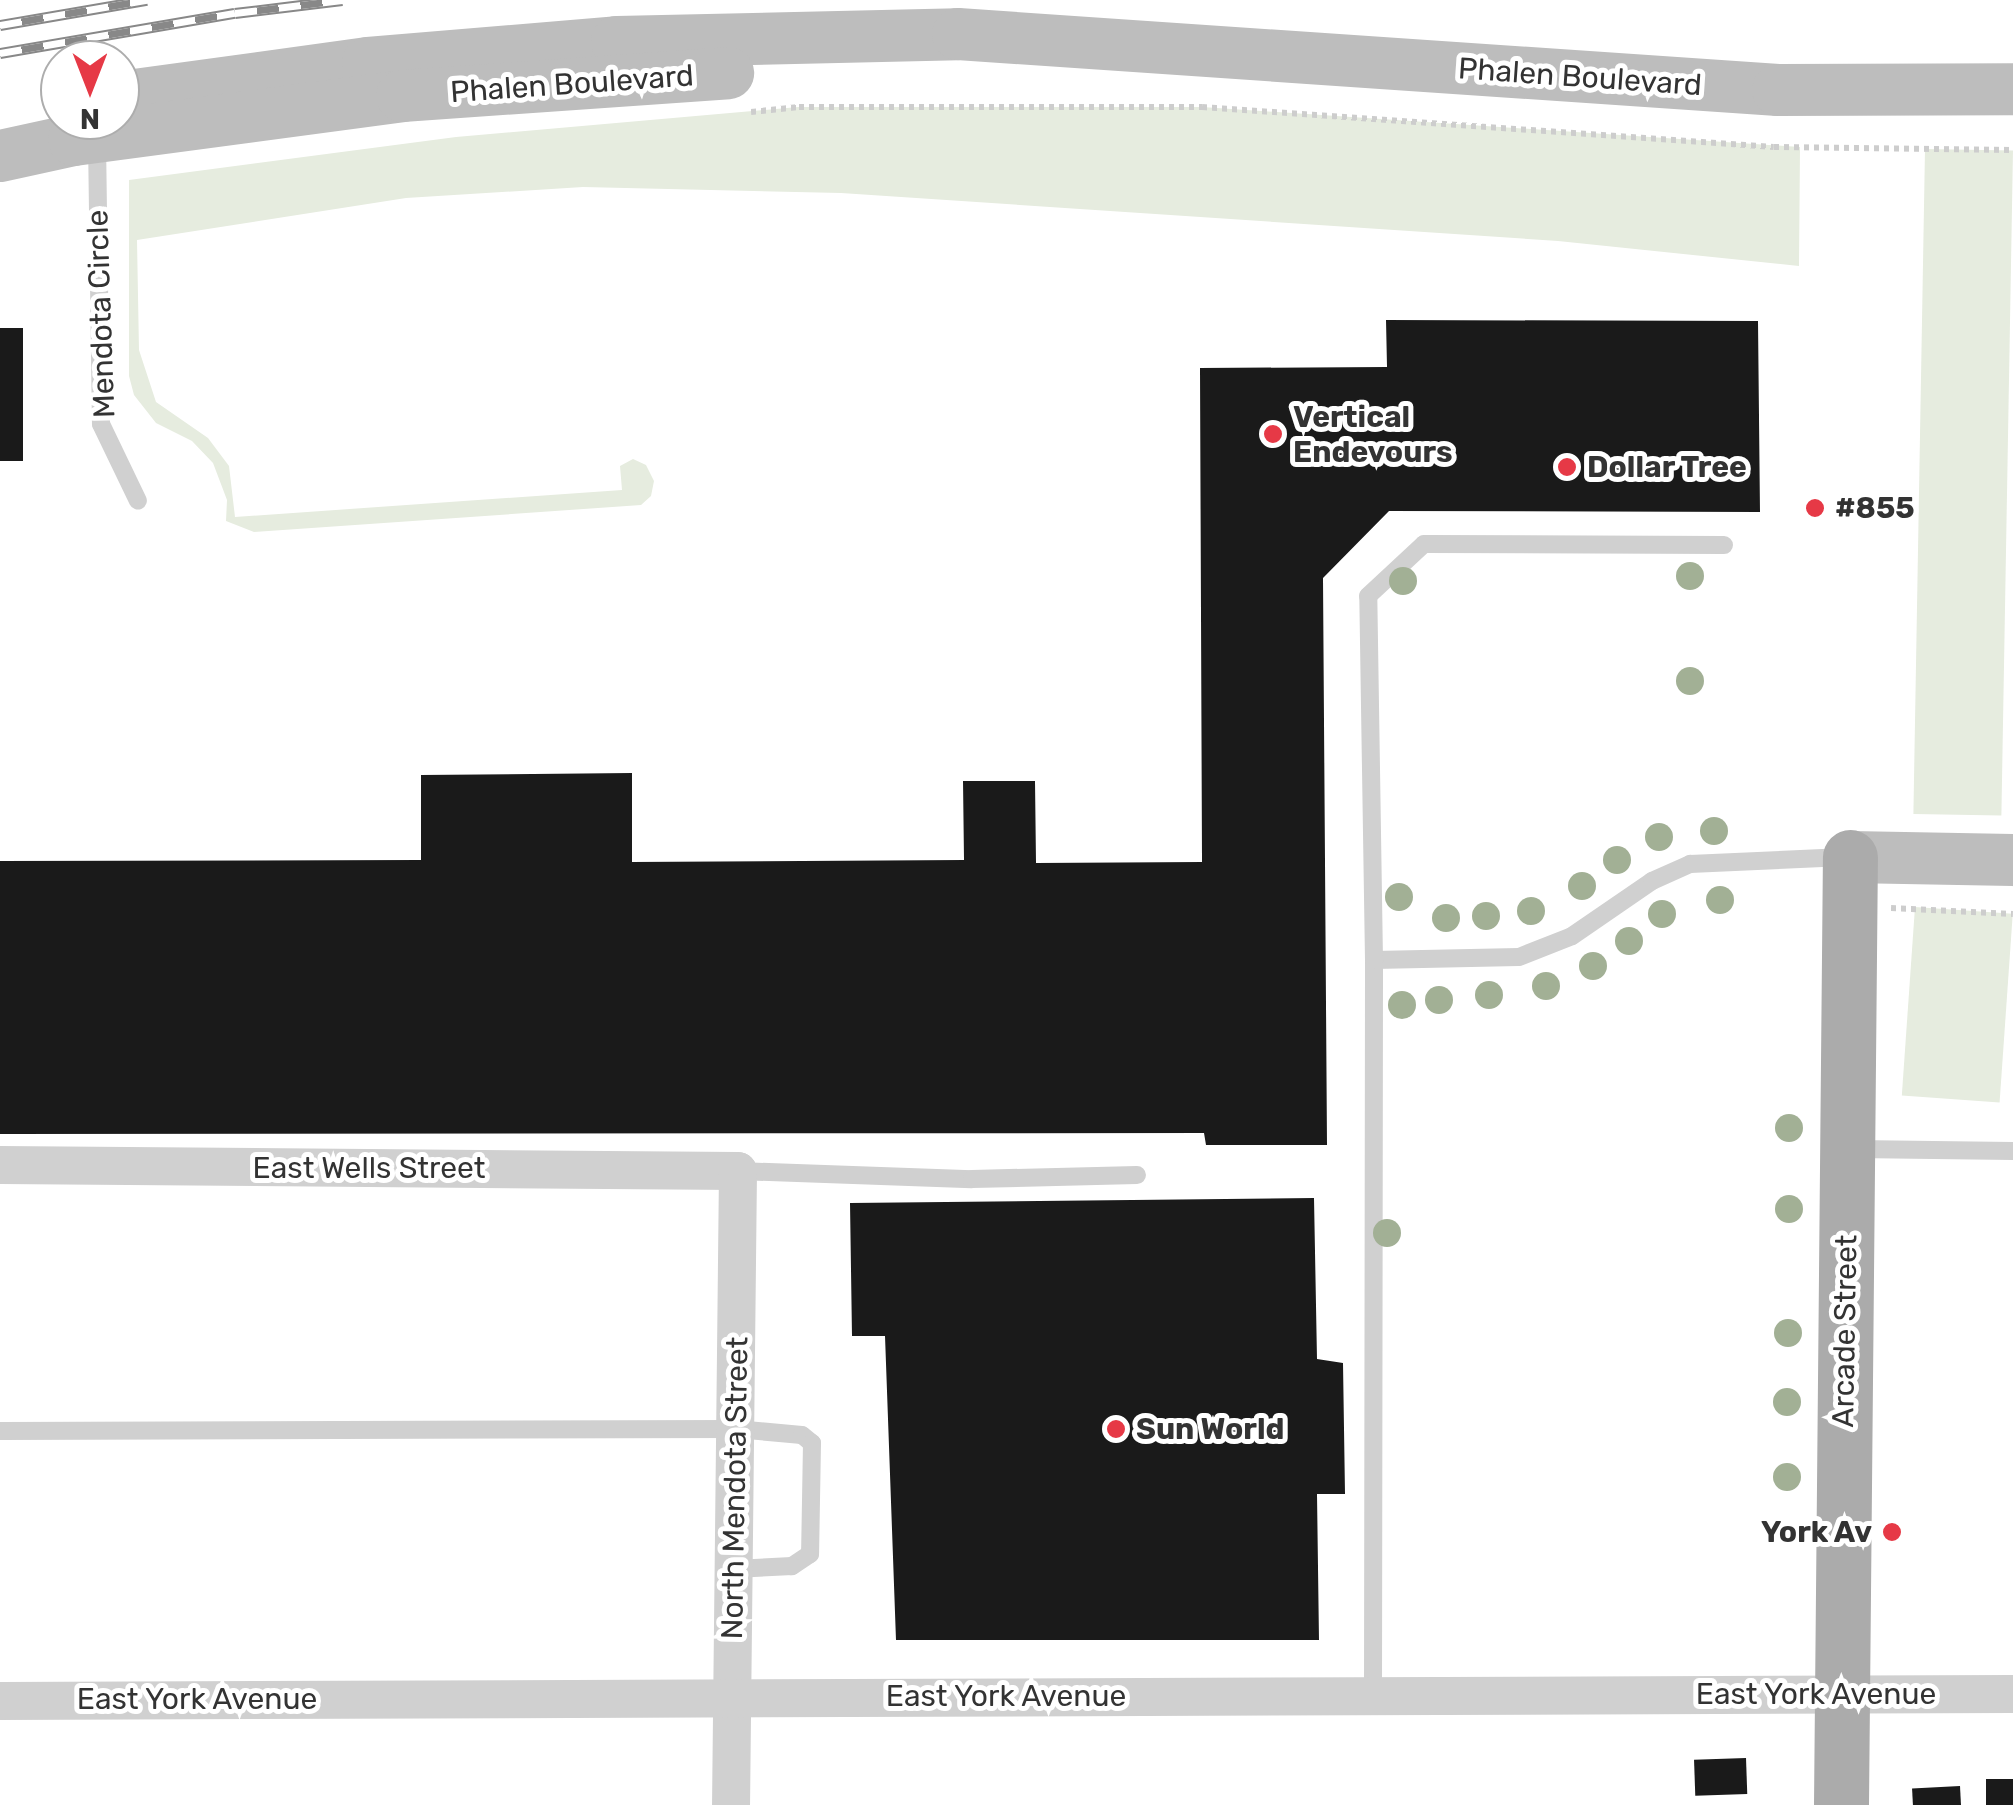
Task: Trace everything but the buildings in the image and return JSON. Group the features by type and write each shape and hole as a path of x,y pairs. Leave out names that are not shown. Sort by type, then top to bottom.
{"main road":[{"name":"Phalen Boulevard","path":"140,112 862,63 1148,49 1778,90 2013,89"},
{"name":"Phalen Boulevard","path":"0,120 40,118"},
{"name":"Phalen Boulevard","path":"0,156 40,139"},
{"path":"1850,857 2013,860"},
{"name":"Arcade Street","path":"1841,1805 1850,857"}],"street":[{"name":"East Wells Street","path":"0,1165 738,1171"},
{"name":"North Mendota Street","path":"732,1805 738,1171"},
{"name":"East York Avenue","path":"0,1701 2013,1694"}],"lane":[{"name":"Mendota Circle","path":"95,140 101,424 138,501"},
{"path":"1373,1695 1374,960 1368,596 1424,544 1724,545"},
{"path":"1374,960 1518,957 1572,936 1652,881 1690,864 1850,857"},
{"path":"1847,1148 2013,1152"},
{"path":"738,1171 972,1179 1137,1175"},
{"path":"0,1431 736,1429 802,1435 812,1443 810,1554 792,1566 734,1569"}],"path":[{"path":"742,112 798,108 1202,108 1774,147 2013,150"},
{"path":"1850,910 1915,907 2013,914"}],"shaded area":[{"path":"798,107 1202,107 1800,147 1799,266 1558,241 841,193 583,187 406,198 137,240 139,350 156,402 208,438 229,466 235,517 622,490 620,466 633,459 646,465 654,481 651,496 641,505 254,532 226,521 227,500 213,463 192,441 156,423 134,395 129,376 129,180 456,137"},
{"path":"1925,149 2013,151 2001,815 1913,814"},
{"path":"1915,907 2013,914 2000,1102 1902,1096"}],"railway":[{"path":"0,25 147,0"},
{"path":"0,53 235,13 342,0"}],"place":[{"name":"Vertical Endevours","path":"1273,434"},
{"name":"Dollar Tree","path":"1567,467"},
{"name":"#855","path":"1815,508"},
{"name":"Sun World","path":"1116,1429"},
{"name":"York Av","path":"1892,1532"}]}
